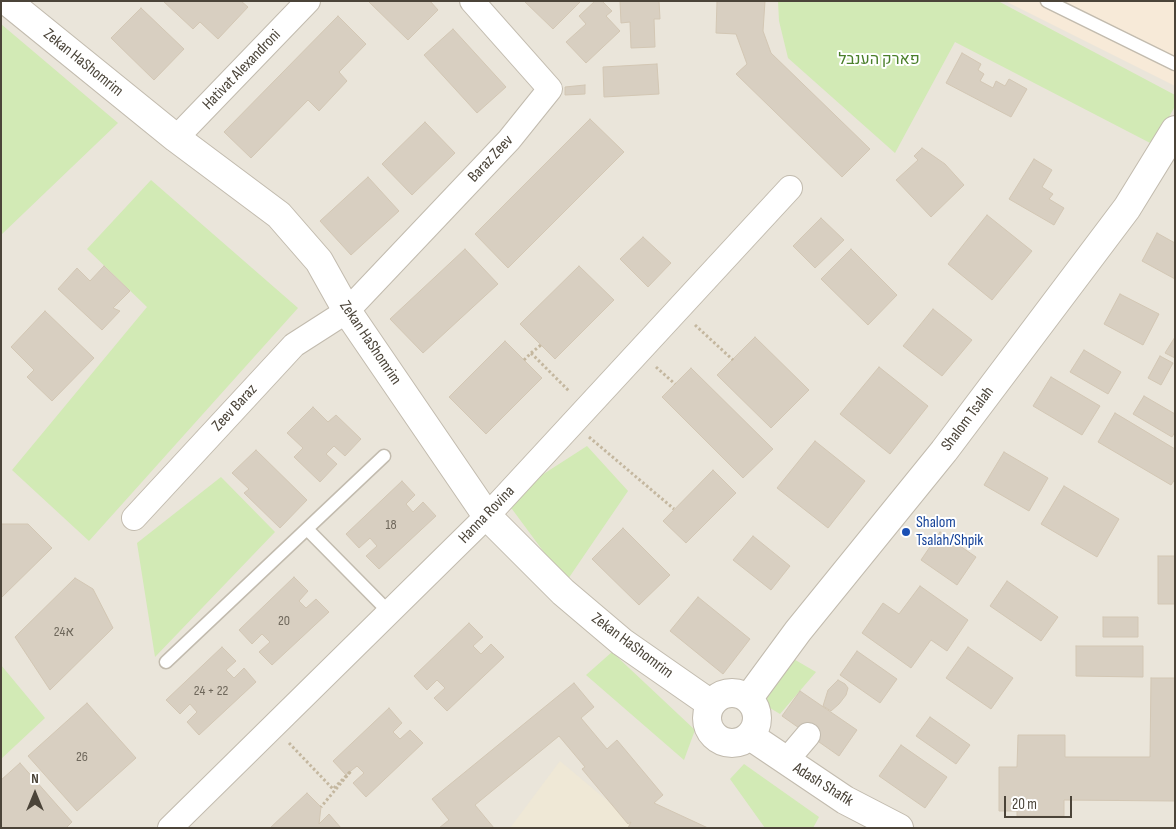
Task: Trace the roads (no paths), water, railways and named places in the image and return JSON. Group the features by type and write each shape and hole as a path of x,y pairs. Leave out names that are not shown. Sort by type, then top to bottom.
{"street":[{"name":"Zekan HaShomrim","path":"7,1 176,138 279,215 319,261 347,311 487,516 564,592 622,642 711,704"},
{"name":"Hativat Alexandroni","path":"176,138 308,1"},
{"name":"Baraz Zeev","path":"347,311 509,140 550,89 472,1"},
{"name":"Shalom Tsalah","path":"748,699 804,624 944,451 1127,208 1175,130"},
{"name":"Hanna Rovina","path":"170,828 487,516 790,188"},
{"name":"Zeev Baraz","path":"134,518 294,344 347,311"},
{"path":"729,694 736,694 748,699 756,709 757,720 754,732 738,743 732,744 719,740 710,730 707,723 708,710 711,704 716,699 729,694"},
{"path":"786,761 808,734"},
{"name":"Adash Shafik","path":"750,736 846,800 899,828"}],"lane":[{"path":"1047,1 1175,64"},
{"path":"166,662 384,456"},
{"path":"307,529 389,612"}],"place":[{"name":"Shalom Tsalah/Shpik","path":"906,532"}],"park label":[{"name":"פארק הענבל","path":"879,60"}]}
